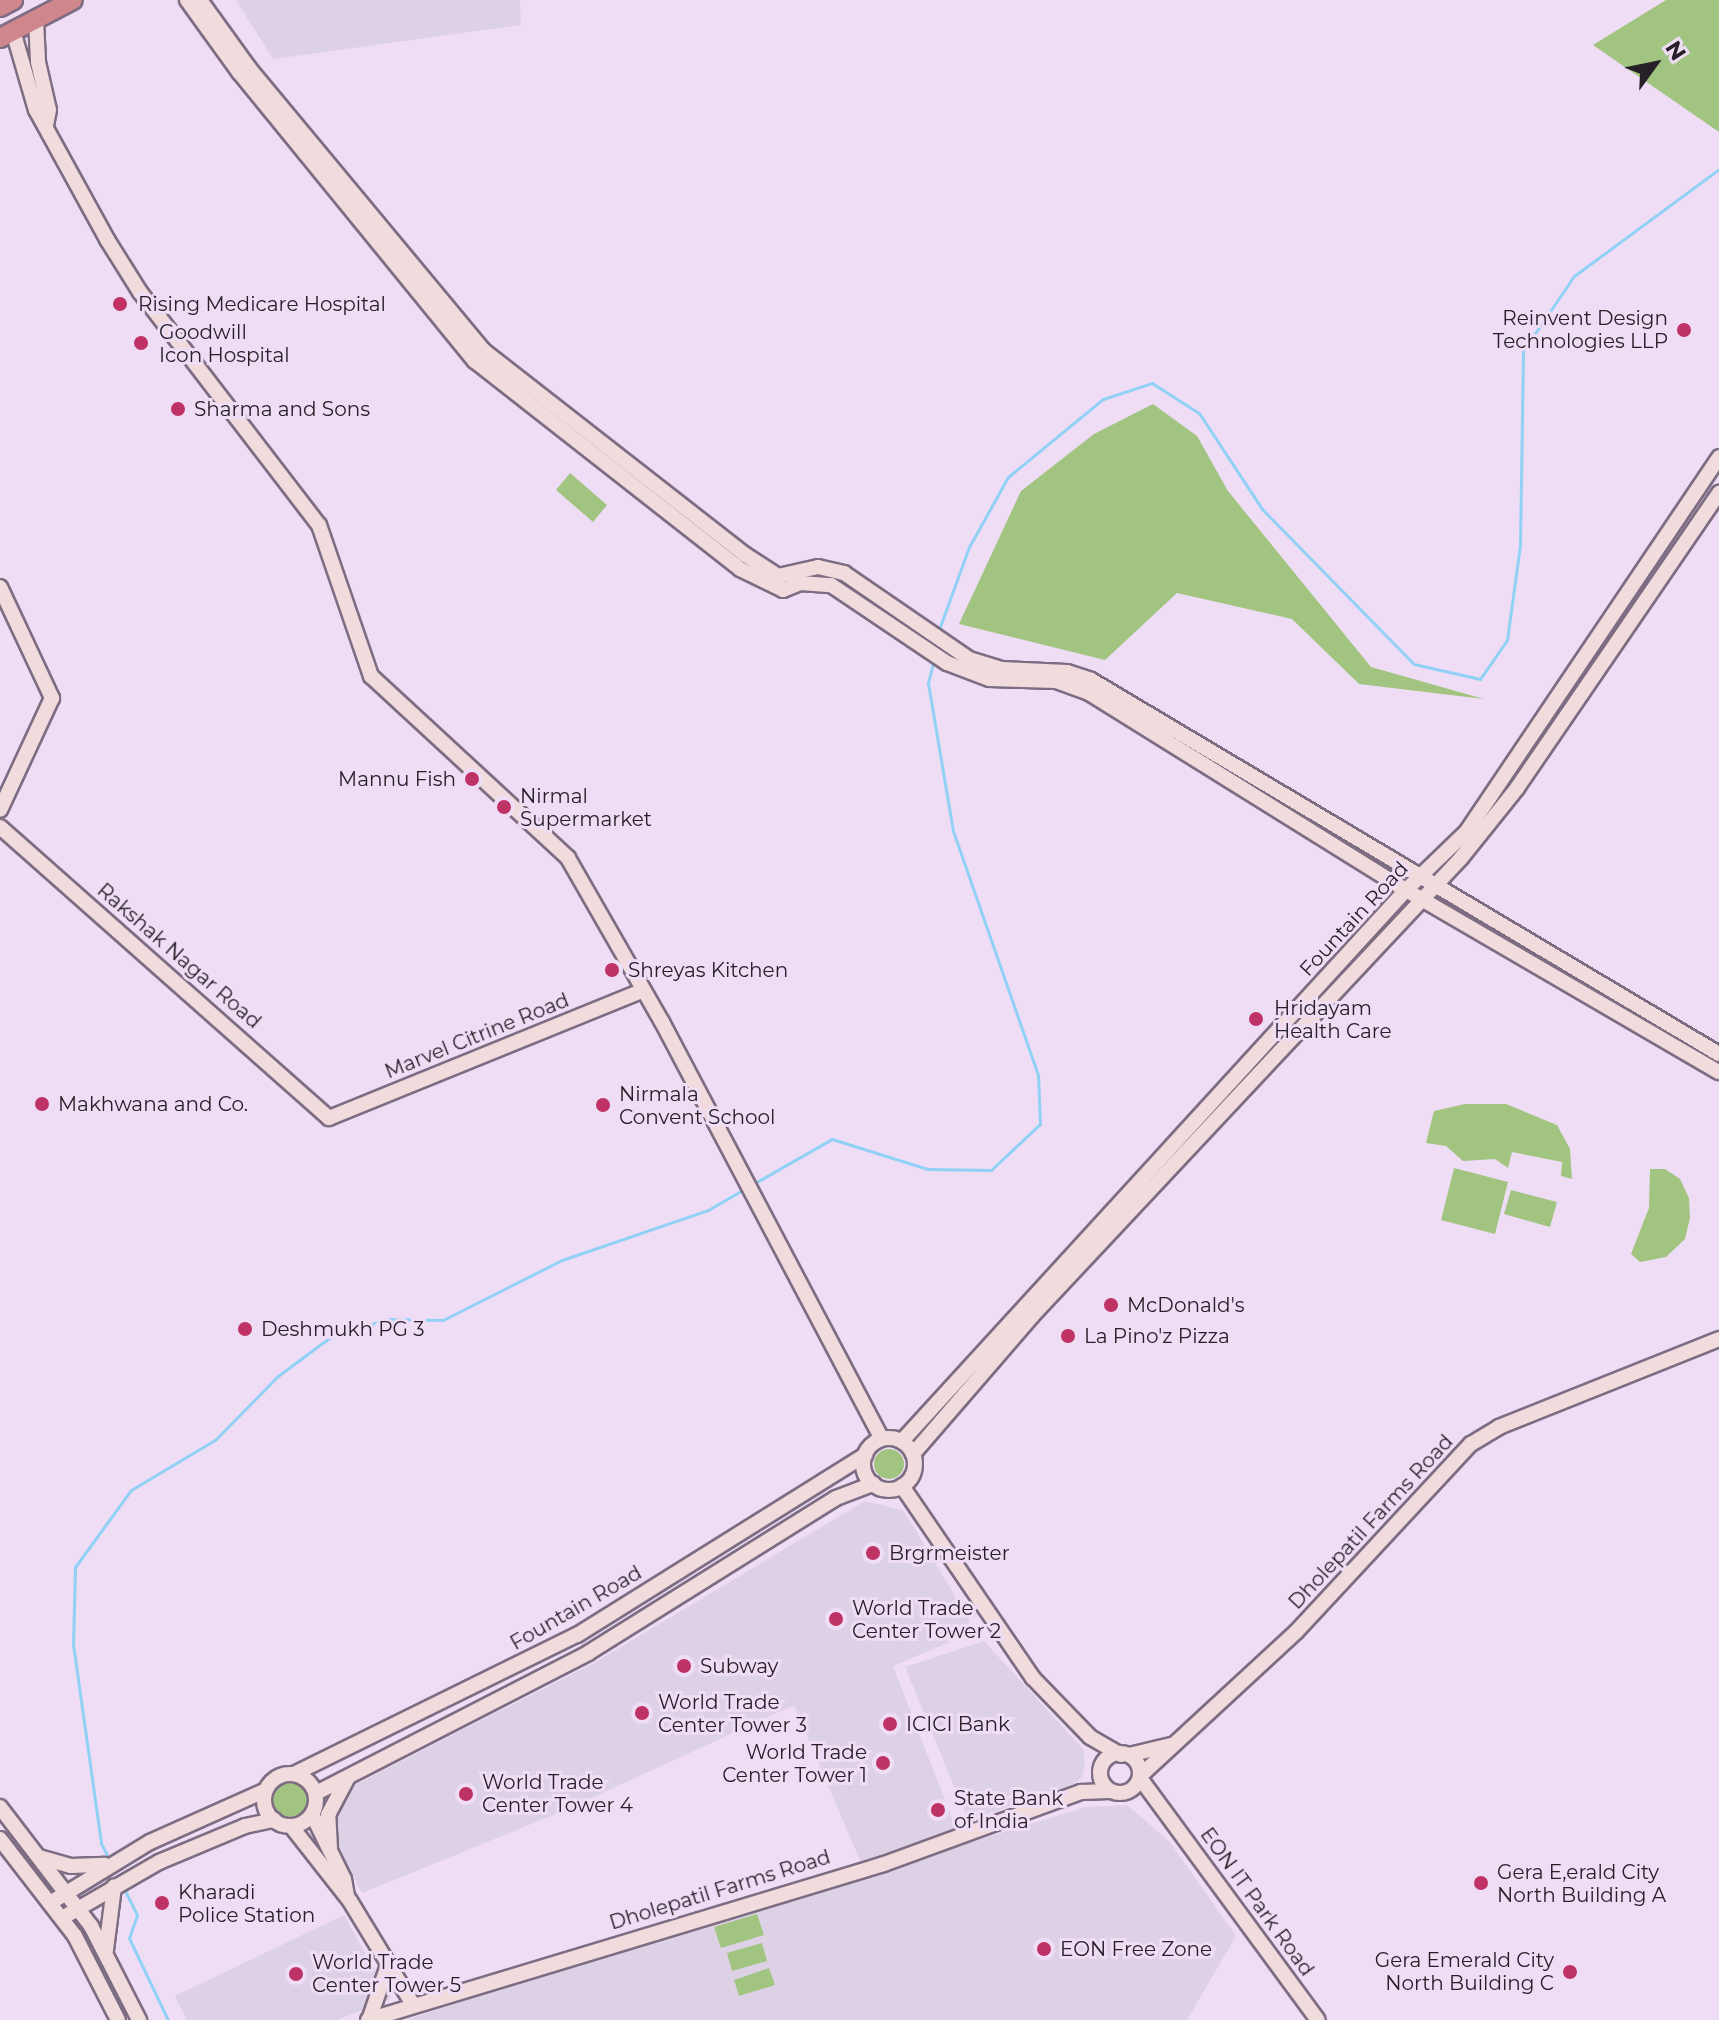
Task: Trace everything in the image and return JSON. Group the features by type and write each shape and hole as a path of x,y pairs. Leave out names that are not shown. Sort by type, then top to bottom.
{"highway":[{"path":"0,7 13,0"},
{"path":"7,34 73,0"}],"street":[{"path":"187,0 239,72 482,369 740,569 783,590 800,583 831,585 989,679 1056,681 1089,693 1424,901 1719,1072"},
{"path":"200,0 249,68 483,350 764,568 778,576 818,567 844,573 923,639"},
{"path":"36,19 38,62 49,110 46,126"},
{"path":"7,34 36,110 140,292 319,525 371,676 568,858 686,1071 882,1439 902,1441 913,1454"},
{"name":"Fountain Road","path":"902,1441 1406,890 1467,831 1504,782 1719,457"},
{"name":"Fountain Road","path":"316,1793 588,1653 836,1498 873,1484 890,1490 902,1486 913,1475 913,1454 1214,1119 1438,886 1517,788 1719,493"},
{"path":"0,587 52,698 0,810"},
{"path":"949,656 1002,669 1044,668 1091,680 1719,1054"},
{"name":"Rakshak Nagar Road","path":"0,827 329,1118"},
{"name":"Marvel Citrine Road","path":"329,1118 641,991"},
{"name":"Dholepatil Farms Road","path":"368,2020 407,2005 884,1864 1081,1792 1118,1790 1140,1777 1296,1632 1483,1435 1719,1339"},
{"name":"Fountain Road","path":"50,1903 111,1862 266,1790 279,1776 294,1774 577,1635 865,1455 882,1439"},
{"path":"865,1455 864,1468 873,1484"},
{"path":"902,1486 1013,1652 1090,1737 1125,1755"},
{"path":"1090,1737 1100,1770 1118,1790 1162,1807"},
{"name":"Dholepatil Farms Road","path":"1081,1792 1100,1770 1125,1755 1173,1745"},
{"name":"EON IT Park Road","path":"1125,1755 1138,1762 1140,1777 1318,2020"},
{"path":"294,1774 308,1780 316,1793 312,1814 347,1896 407,2005"},
{"path":"332,1856 328,1815 351,1774"},
{"path":"266,1790 265,1804 274,1820"},
{"path":"0,1807 78,1908 106,1951 139,2020"},
{"path":"291,1826 312,1814"},
{"path":"62,1918 121,1883 245,1826 274,1820 291,1826 308,1842 336,1889 347,1896"},
{"path":"0,1839 62,1918 97,1973 118,2020"},
{"path":"39,1857 71,1866 111,1862"},
{"path":"106,1951 121,1883"},
{"path":"368,2020 388,1971"}],"shaded area":[{"path":"236,0 520,0 521,25 273,59"},
{"path":"865,1501 904,1511 970,1621 959,1638 893,1666 959,1836 861,1863 794,1705 561,1812 362,1893 333,1835 336,1811 351,1787 594,1663"},
{"path":"984,1641 1083,1749 1085,1763 1082,1777 1070,1787 968,1820 905,1667"},
{"name":"EON Free Zone","path":"1127,1805 1169,1841 1236,1936 1187,2020 406,2020 636,1944 1086,1807"},
{"path":"344,1915 391,1999 337,2020 187,2020 175,1996"}],"green space":[{"path":"1666,0 1719,0 1719,132 1593,45"},
{"path":"1153,404 1197,436 1228,491 1371,667 1484,699 1359,684 1292,619 1177,593 1105,660 959,624 1021,491 1094,434"},
{"path":"570,473 607,505 593,522 556,490"},
{"path":"1465,1104 1506,1104 1557,1125 1570,1149 1572,1179 1561,1176 1562,1162 1512,1152 1508,1168 1495,1159 1463,1161 1446,1146 1426,1143 1434,1111"},
{"path":"1454,1168 1508,1182 1495,1234 1441,1220"},
{"path":"1650,1169 1665,1169 1680,1179 1689,1198 1690,1218 1685,1239 1666,1257 1640,1262 1631,1254 1649,1208"},
{"path":"1511,1190 1557,1202 1550,1227 1504,1214"},
{"path":"889,1449 900,1453 904,1464 900,1475 889,1479 878,1475 874,1464 878,1453"},
{"path":"290,1781 303,1786 308,1799 303,1812 290,1817 277,1812 272,1799 277,1786"},
{"path":"757,1914 764,1935 721,1948 714,1927"},
{"path":"762,1943 767,1961 732,1971 727,1953"},
{"path":"769,1968 775,1985 739,1996 734,1980"}],"waterway":[{"path":"938,632 969,547 1008,477 1103,399 1152,383 1199,413 1262,509 1414,664 1480,679 1507,640 1520,545 1523,351 1574,276 1719,169"},
{"path":"753,1184 832,1139 928,1169 991,1170 1040,1124 1038,1075 953,831 928,683 934,659"},
{"path":"110,1861 101,1843 73,1645 75,1567 131,1490 215,1440 278,1376 329,1338 387,1319 443,1320 562,1260 708,1210 746,1188"},
{"path":"124,1889 137,1915 129,1938 168,2020"}],"place":[{"name":"Rising Medicare Hospital","path":"120,304"},
{"name":"Reinvent Design Technologies LLP","path":"1684,330"},
{"name":"Goodwill Icon Hospital","path":"141,343"},
{"name":"Sharma and Sons","path":"178,409"},
{"name":"Mannu Fish","path":"472,779"},
{"name":"Nirmal Supermarket","path":"504,807"},
{"name":"Shreyas Kitchen","path":"612,970"},
{"name":"Hridayam Health Care","path":"1256,1019"},
{"name":"Makhwana and Co.","path":"42,1104"},
{"name":"Nirmala Convent School","path":"603,1105"},
{"name":"McDonald's","path":"1111,1305"},
{"name":"Deshmukh PG 3","path":"245,1329"},
{"name":"La Pino'z Pizza","path":"1068,1336"},
{"name":"Brgrmeister","path":"873,1553"},
{"name":"World Trade Center Tower 2","path":"836,1619"},
{"name":"Subway","path":"684,1666"},
{"name":"World Trade Center Tower 3","path":"642,1713"},
{"name":"ICICI Bank","path":"890,1724"},
{"name":"World Trade Center Tower 1","path":"883,1763"},
{"name":"World Trade Center Tower 4","path":"466,1794"},
{"name":"State Bank of India","path":"938,1810"},
{"name":"Gera E,erald City North Building A","path":"1481,1883"},
{"name":"Kharadi Police Station","path":"162,1903"},
{"name":"EON Free Zone","path":"1044,1949"},
{"name":"Gera Emerald City North Building C","path":"1570,1972"},
{"name":"World Trade Center Tower 5","path":"296,1974"}]}
